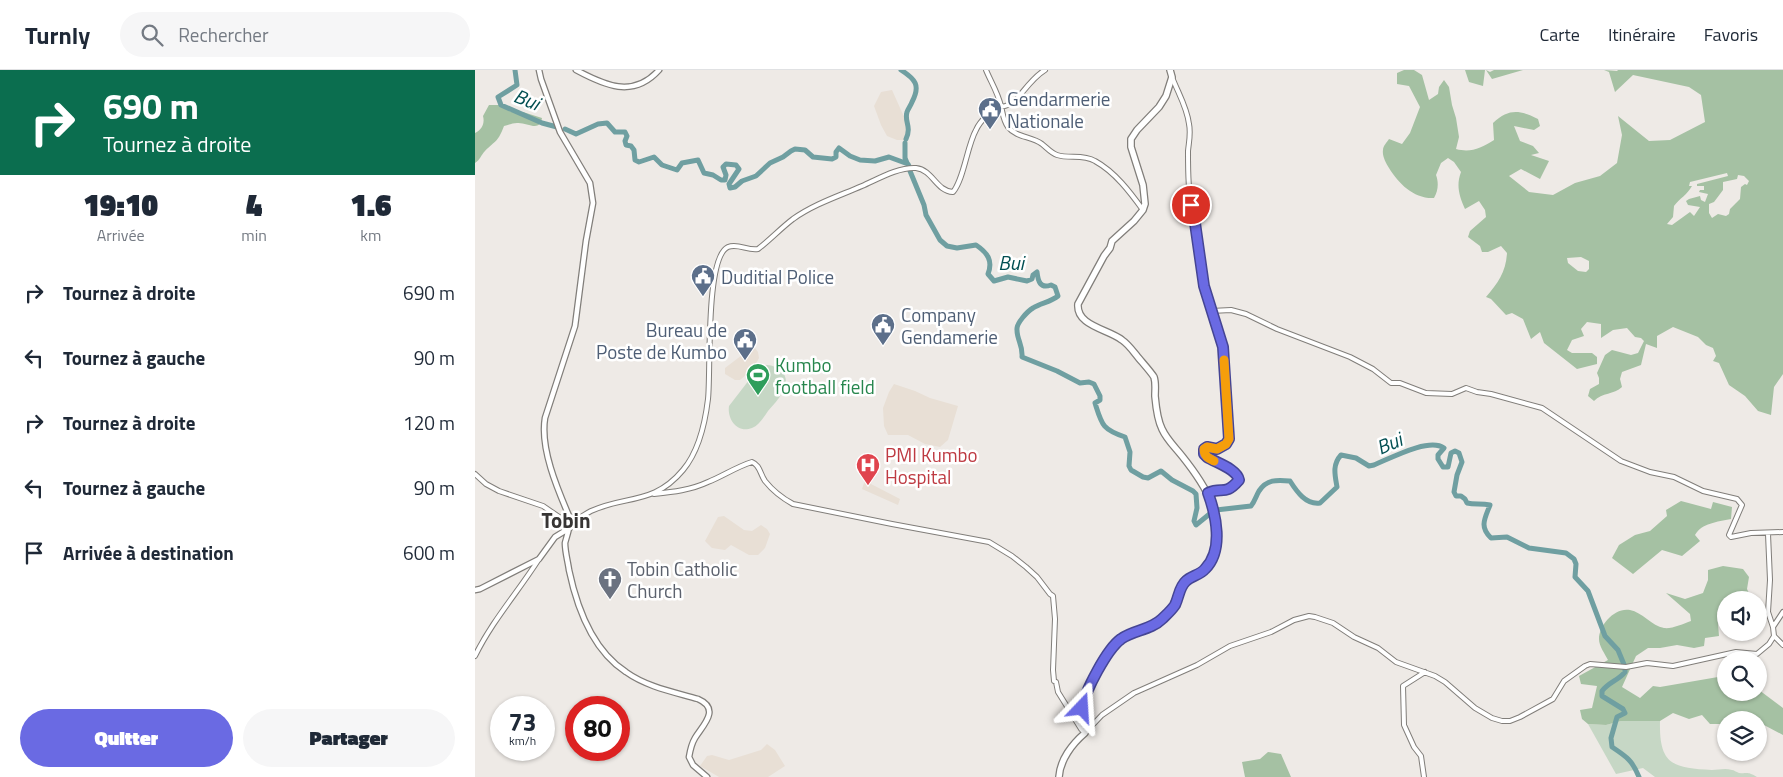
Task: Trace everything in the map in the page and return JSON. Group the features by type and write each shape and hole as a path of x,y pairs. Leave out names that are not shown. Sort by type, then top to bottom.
{"highway":[{"path":"1059,777 1059,767 1085,733 1083,700 1109,652 1121,639 1159,622 1175,604 1181,587 1186,580 1205,570 1212,557 1217,539 1216,518 1208,493 1161,428 1153,375 1123,340 1086,322 1077,309 1112,241 1143,210 1145,204 1143,185 1131,147 1131,138 1159,107 1166,96 1172,77 1170,70"}],"main road":[{"path":"475,590 539,559 555,537 573,526 574,521 569,516 550,464 543,430 545,418 575,326 586,240 593,203 590,183 560,132 539,70"},
{"path":"576,70 600,83 624,87 637,85 647,80 659,70"},
{"path":"569,516 563,519 562,526 569,529"},
{"path":"569,529 565,542 572,587 585,622 601,648 617,665 633,677 649,684 698,699 709,708 707,721 694,739 689,757 693,765 707,777"}],"street":[{"path":"986,70 1005,122 1016,135 1041,144 1058,156 1081,156 1094,160 1107,169 1132,194 1143,210"},
{"path":"654,494 666,486 684,468 695,451 700,438 708,399 709,348 715,271 716,264 722,253 728,247 735,246 752,250 758,249 801,214 877,178 905,169 922,169 931,175 941,188 953,192 957,186 975,131 985,117 1001,107 1006,107 1015,100 1029,83 1045,70"},
{"path":"1172,77 1184,103 1189,122 1188,151 1191,205 1204,286 1223,347 1229,439 1226,444 1217,449 1207,447 1204,449 1204,454 1234,471 1239,480 1225,492 1214,491 1208,493"},
{"path":"1211,311 1231,310 1246,314 1277,329 1350,357 1391,383 1400,383 1426,394 1452,394 1467,388 1542,408 1621,461 1650,472 1674,477 1703,491 1737,498 1742,505 1729,535 1731,538 1751,533 1768,534 1783,532"},
{"path":"574,521 591,511 654,494 690,488 751,462 757,466 765,480 780,497 793,504 977,539 994,544 1026,567 1037,577 1049,594 1053,596 1055,619 1054,681 1057,682 1058,692 1085,733 1102,715 1134,693 1197,665 1231,646 1271,632 1294,620 1309,616 1333,624 1354,637 1378,648 1396,662 1425,672 1445,682 1475,708 1492,718 1511,721 1553,699 1564,681 1585,666 1600,664 1624,666 1647,663 1673,666 1736,652 1757,654 1769,644 1774,636 1768,612 1770,580 1768,534"},
{"path":"475,474 486,484 499,491 543,506 563,519"},
{"path":"475,656 490,629 539,559"},
{"path":"1773,627 1783,612"},
{"path":"1774,636 1783,645"},
{"path":"1424,777 1421,756 1414,747 1404,725 1403,686 1425,672"}],"shaded area":[{"path":"892,90 909,124 910,131 905,140 897,140 887,136 874,106 881,92"},
{"name":"Bureau de Poste de Kumbo","path":"755,348 759,358 746,375 740,380 735,380 725,374 725,368 750,349"},
{"path":"894,384 930,398 958,406 948,440 940,447 925,444 908,435 888,435 884,426 883,408"},
{"name":"PMI Kumbo Hospital","path":"869,468 875,470 871,484 900,499 898,505 862,489"},
{"path":"724,516 744,530 752,531 761,525 767,529 770,534 765,548 758,555 749,555 731,545 725,550 712,548 705,541 718,517"},
{"path":"767,744 775,750 785,766 768,777 719,777 700,766 707,756 712,755 729,760 761,750"}],"green space":[{"path":"1404,70 1414,70 1422,75 1429,100 1438,94 1439,87 1444,80 1449,87 1456,118 1459,137 1456,149 1476,149 1494,140 1493,123 1504,115 1520,112 1538,119 1540,126 1534,130 1514,126 1520,141 1533,146 1539,153 1531,155 1549,161 1540,179 1521,169 1509,176 1529,192 1553,195 1575,183 1600,176 1617,163 1622,135 1618,116 1649,141 1670,140 1705,122 1701,95 1689,87 1633,75 1615,92 1609,72 1604,70 1783,70 1783,374 1774,387 1771,415 1758,411 1745,396 1729,385 1719,363 1713,361 1716,356 1713,348 1706,345 1698,337 1673,327 1657,336 1657,348 1646,344 1641,365 1622,372 1620,379 1622,387 1619,390 1601,396 1594,401 1588,396 1590,389 1599,384 1597,373 1605,355 1612,350 1631,355 1638,353 1644,341 1641,338 1635,337 1627,328 1613,330 1601,338 1601,324 1587,322 1581,329 1584,336 1572,340 1567,350 1572,353 1592,353 1597,357 1597,364 1577,369 1544,343 1540,332 1531,339 1523,319 1512,313 1506,315 1491,299 1486,297 1501,277 1507,253 1501,246 1488,252 1482,252 1480,246 1468,237 1470,231 1486,217 1485,210 1479,201 1465,209 1459,190 1461,172 1454,162 1448,158 1441,163 1436,175 1438,187 1434,198 1427,198 1414,193 1402,185 1384,159 1383,149 1385,144 1389,139 1402,144 1410,133 1420,107 1409,86 1397,84 1397,73","holes":["1727,173 1728,176 1697,184 1697,186 1704,186 1704,190 1699,192 1708,194 1705,202 1701,200 1700,196 1689,199 1686,201 1688,205 1700,207 1694,216 1690,212 1672,225 1667,224 1673,217 1674,206 1692,186 1689,186 1690,182","1738,175 1744,176 1749,181 1747,185 1745,184 1741,187 1740,199 1730,209 1729,214 1726,216 1718,214 1712,218 1709,213 1709,204 1714,202 1723,190 1723,182 1737,179","1581,257 1589,261 1589,269 1586,272 1578,271 1568,263 1567,258"]},
{"path":"1465,70 1485,70 1483,86 1469,82"},
{"path":"1486,70 1490,72 1494,70 1523,70 1492,79"},
{"path":"489,105 501,105 511,112 523,112 542,118 539,125 536,126 517,123 504,126 498,138 475,163 475,133 482,126 483,116"},
{"name":"Kumbo football field","path":"767,365 781,370 786,382 785,387 780,397 755,427 742,429 731,420 729,406 756,371"},
{"path":"1681,501 1711,509 1713,502 1732,507 1731,519 1710,524 1698,531 1695,535 1700,541 1682,556 1662,550 1633,574 1612,558 1619,545 1635,535 1650,531 1667,516 1666,510"},
{"path":"1723,566 1743,569 1749,577 1748,591 1717,591 1717,636 1705,638 1704,646 1694,648 1677,645 1648,648 1636,656 1622,687 1640,698 1653,686 1660,687 1717,677 1717,701 1767,701 1767,696 1783,708 1783,735 1767,727 1767,711 1717,711 1717,724 1710,724 1702,715 1689,719 1673,713 1660,721 1621,721 1606,725 1588,724 1582,719 1580,710 1592,708 1597,686 1581,684 1579,676 1608,660 1599,642 1605,623 1614,614 1624,610 1639,613 1655,625 1664,628 1674,627 1691,621 1690,614 1666,593 1685,599 1703,593 1708,580 1708,570"},
{"path":"1621,721 1660,721 1660,735 1665,755 1678,765 1698,769 1729,769 1739,773 1749,773 1757,777 1655,777 1643,768 1616,774 1588,724 1606,725"},
{"path":"1268,752 1281,754 1291,777 1245,777 1242,762 1260,759"}],"waterway":[{"name":"Bui","path":"515,70 517,85 498,97 501,105 542,123 557,127"},
{"path":"901,70 910,76 916,87 915,96 907,112 908,135 906,139"},
{"name":"Bui","path":"565,129 576,134 598,124 607,123 615,132 625,132 627,136 626,145 631,146 634,150 635,160 639,162 654,157 662,165 677,170 682,163 698,160 704,173 713,175 721,180 725,180 726,175 723,167 726,164 736,165 739,169 729,184 730,188 756,176 770,163 795,149 805,150 813,157 832,159 836,157 836,152 839,148 860,160 875,161 889,157 909,166"},
{"path":"905,143 907,163"},
{"name":"Bui","path":"910,171 924,205 926,215 940,240 947,246 957,248 976,245 986,254 990,261 988,274 994,281 1008,277 1027,281 1032,279 1033,275 1037,272 1042,285 1055,287 1058,296 1031,310 1018,324 1017,334 1022,349 1022,357 1057,371 1080,383 1089,382 1094,384 1100,396 1100,400 1095,403 1099,416 1107,429 1125,437 1130,452 1129,466 1131,470 1148,478 1161,471 1172,480 1193,491 1196,494 1197,508 1194,521 1196,525 1216,510 1251,506 1262,487 1273,481 1290,481 1306,500 1320,503 1337,487 1335,466 1341,455 1356,458 1369,466 1409,450 1437,445 1444,448 1438,455 1438,459 1443,467 1448,467 1451,453 1455,451 1459,453 1462,462 1454,492 1456,496 1461,496 1467,503 1490,505 1484,526 1491,538 1507,537 1529,548 1566,553 1574,559 1576,564 1575,577 1588,591 1605,636 1618,650 1625,667 1625,672 1602,691 1602,696 1623,709 1625,713 1617,717 1611,738 1612,747 1629,759 1639,777"}],"slow traffic":[{"path":"1214,461 1204,454 1204,449 1207,447 1217,449 1226,444 1229,439 1224,360"}],"place":[{"name":"Gendarmerie Nationale","path":"990,130"},
{"name":"Duditial Police","path":"703,297"},
{"name":"Company Gendamerie","path":"883,346"},
{"name":"Bureau de Poste de Kumbo","path":"745,361"},
{"name":"Kumbo football field","path":"758,396"},
{"name":"PMI Kumbo Hospital","path":"868,486"},
{"name":"Tobin Catholic Church","path":"610,600"}],"district":[{"name":"Tobin","path":"566,520"}],"route":[{"path":"1082,708 1087,691 1114,645 1132,633 1159,622 1171,611 1186,580 1205,570 1212,557 1217,539 1216,518 1208,493 1214,491 1225,492 1239,480 1234,471 1204,454 1204,449 1207,447 1217,449 1226,444 1229,439 1223,347 1204,286 1191,205"}]}
